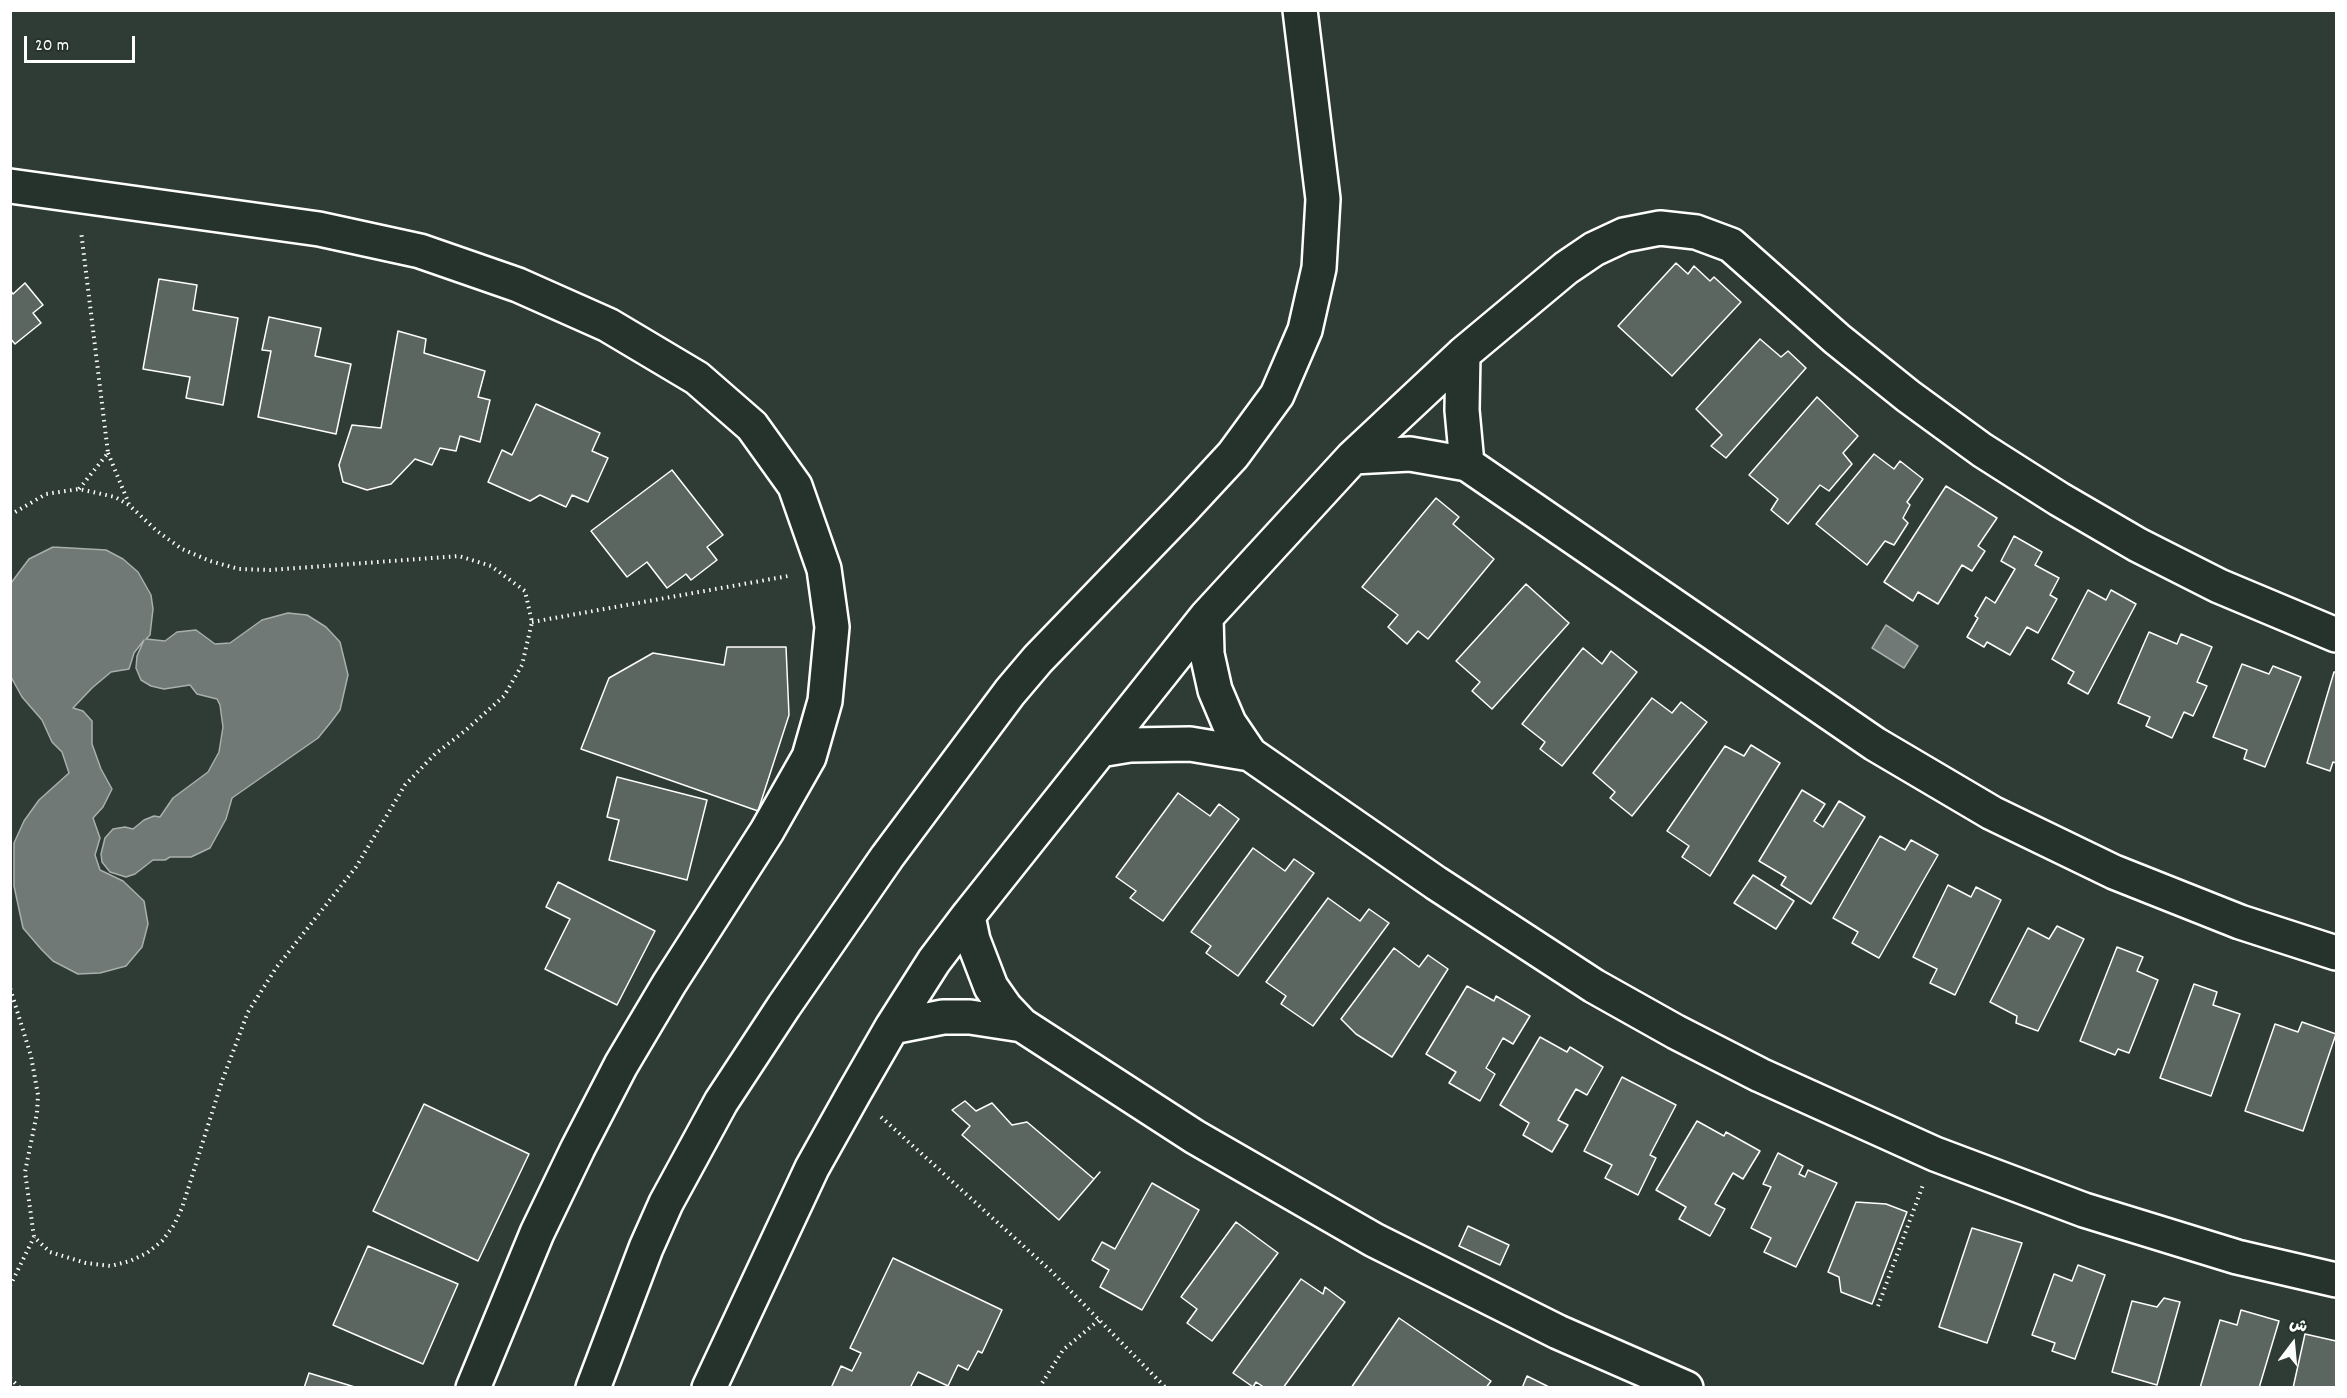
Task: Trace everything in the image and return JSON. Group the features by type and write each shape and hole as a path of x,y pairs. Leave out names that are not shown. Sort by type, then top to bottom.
{"street":[{"path":"593,1388 646,1248 666,1203 721,1102 887,856 1010,692 1038,659 1233,455 1277,395 1305,330 1319,268 1323,210 1300,10"},
{"path":"10,186 319,229 420,251 518,285 608,325 697,378 752,426 795,486 824,569 832,627 825,700 809,757 767,831 669,984 621,1065 537,1233 473,1388"},
{"path":"709,1388 812,1168 892,1027 934,961 968,916 1206,617 1353,457 1463,354 1566,268 1594,249 1624,235 1660,228 1696,232 1731,245 1837,339 1908,396 1982,450 2059,499 2138,545 2219,586 2337,635"},
{"path":"1463,354 1462,410 1467,464"},
{"path":"1353,457 1410,454 1467,464 1875,744 1992,813 2114,872 2240,922 2337,953"},
{"path":"1206,617 1207,654 1215,690 1229,723 1250,753 1455,897 1594,986 1760,1075 1935,1154 2095,1214 2237,1257 2337,1280"},
{"path":"1100,750 1130,745 1190,744 1250,753"},
{"path":"968,916 973,940 991,987 1022,1025 1195,1137 1374,1240 1558,1332 1686,1388"},
{"path":"892,1027 944,1017 970,1017 1022,1025"}],"path":[{"path":"77,195 108,453 129,505"},
{"path":"79,489 108,453"},
{"path":"10,515 46,494 79,489 115,497 129,505 157,531 182,549 210,561 239,569 270,570 459,556 491,566 525,591 532,622 522,664 504,696 435,754 405,785 356,867 276,968 248,1012 222,1081 182,1208 174,1226 162,1241 147,1253 111,1266 86,1263 50,1252 34,1237"},
{"path":"532,622 824,569"},
{"path":"10,988 31,1056 38,1095 37,1113 25,1172 34,1237 10,1286"},
{"path":"854,1093 1050,1270 1166,1388"},
{"path":"1878,1306 1935,1154"},
{"path":"1039,1388 1063,1350 1099,1320"},
{"path":"10,1378 20,1388"}],"shaded area":[{"path":"53,547 106,550 123,559 138,572 151,595 153,609 150,635 146,639 165,641 177,632 196,630 215,644 230,643 262,620 288,613 307,615 326,627 340,642 348,675 340,710 331,722 318,738 232,798 226,819 210,848 191,857 153,860 135,874 126,877 110,872 102,862 101,854 105,838 113,829 125,827 133,829 144,820 154,816 160,817 173,798 208,772 219,752 223,727 220,705 217,699 197,694 190,685 164,689 151,686 141,680 136,668 137,656 144,640 134,653 129,669 111,672 73,708 83,711 92,721 92,744 101,769 112,789 103,807 93,818 100,838 95,855 100,870 123,881 144,901 148,924 142,947 126,966 100,973 78,974 53,961 41,949 23,928 14,886 14,843 24,821 39,800 69,773 62,752 52,742 42,720 22,697 11,677 11,583 29,559"},
{"path":"1886,625 1918,646 1904,668 1872,648"}],"building":[{"path":"1676,263 1688,274 1694,266 1710,281 1714,277 1741,302 1672,376 1618,326"},
{"path":"159,279 197,285 193,310 238,318 223,405 186,398 190,377 143,369"},
{"path":"25,283 43,305 33,313 41,323 15,344 10,338 10,290 13,294"},
{"path":"269,317 321,328 315,356 351,364 336,434 258,417 271,351 262,350"},
{"path":"398,331 426,339 424,353 485,371 478,397 490,400 480,442 460,436 456,451 440,448 432,465 415,459 391,484 367,490 343,482 339,465 352,425 381,428"},
{"path":"1760,339 1781,357 1788,351 1806,368 1726,458 1711,446 1722,435 1696,409"},
{"path":"1817,397 1858,436 1843,453 1852,464 1829,491 1820,485 1788,524 1771,510 1778,499 1749,475"},
{"path":"536,404 600,433 592,451 608,458 588,502 572,495 566,507 540,495 530,501 488,482 502,450 512,455"},
{"path":"1874,454 1894,469 1900,461 1923,479 1907,502 1910,505 1903,518 1908,523 1894,545 1885,541 1867,565 1816,524"},
{"path":"672,470 723,535 707,547 717,560 691,580 686,574 667,588 647,562 627,577 591,531"},
{"path":"1946,486 1997,518 1978,546 1985,551 1972,571 1962,565 1938,604 1918,592 1913,601 1884,582"},
{"path":"1436,498 1459,517 1453,524 1494,559 1428,639 1418,631 1407,644 1388,627 1398,615 1362,587"},
{"path":"2014,536 2042,552 2035,565 2059,578 2050,595 2057,599 2038,633 2027,627 2010,655 1987,642 1984,647 1967,637 1986,597 1995,603 2015,569 2001,561"},
{"path":"1526,584 1569,623 1492,709 1472,691 1480,682 1456,661"},
{"path":"2088,590 2106,600 2111,590 2136,604 2088,694 2068,683 2074,672 2052,659"},
{"path":"2149,632 2177,644 2181,634 2212,647 2197,682 2207,686 2193,716 2184,712 2172,738 2146,726 2150,717 2118,703"},
{"path":"727,647 786,647 789,715 758,811 581,749 609,678 653,653 724,665"},
{"path":"1583,648 1602,664 1611,651 1637,672 1562,766 1540,749 1545,742 1522,724"},
{"path":"2242,664 2269,674 2273,666 2301,677 2265,767 2244,759 2247,750 2213,737"},
{"path":"2334,672 2336,672 2336,763 2333,762 2330,771 2307,763"},
{"path":"1652,698 1672,713 1681,702 1707,722 1632,816 1610,798 1615,792 1593,773"},
{"path":"1751,745 1780,763 1710,876 1682,857 1689,846 1667,831 1725,746 1744,756"},
{"path":"617,777 707,800 687,880 609,860 619,820 607,817"},
{"path":"1802,790 1825,804 1814,821 1823,827 1839,801 1865,817 1811,904 1781,885 1786,877 1759,861"},
{"path":"1178,793 1210,816 1219,804 1239,819 1163,921 1130,898 1136,891 1116,877"},
{"path":"1880,836 1905,850 1911,840 1938,855 1879,958 1852,943 1858,932 1833,918"},
{"path":"1253,848 1285,871 1294,859 1314,873 1238,976 1206,953 1211,946 1191,932"},
{"path":"1753,875 1794,901 1776,929 1734,903"},
{"path":"558,882 655,931 617,1005 545,969 570,919 546,907"},
{"path":"1948,885 1971,897 1976,887 2001,900 1955,995 1930,983 1937,969 1913,957"},
{"path":"1328,898 1360,921 1369,909 1389,923 1313,1026 1281,1004 1286,996 1266,982"},
{"path":"2057,926 2084,939 2038,1031 2016,1023 2017,1016 1990,1002 2028,928 2049,939"},
{"path":"2117,947 2143,957 2137,971 2158,980 2129,1053 2118,1049 2115,1055 2080,1041"},
{"path":"1394,948 1419,967 1428,955 1448,969 1392,1057 1356,1034 1341,1019"},
{"path":"2194,984 2217,992 2213,1005 2240,1014 2211,1096 2160,1078"},
{"path":"1467,986 1494,1001 1496,996 1530,1016 1513,1044 1503,1038 1486,1068 1495,1074 1480,1101 1449,1083 1456,1072 1426,1054"},
{"path":"2302,1022 2336,1034 2303,1131 2245,1111 2275,1024 2298,1032"},
{"path":"1540,1037 1567,1052 1570,1047 1603,1067 1587,1095 1576,1089 1558,1120 1568,1125 1552,1152 1523,1135 1529,1123 1500,1105"},
{"path":"1622,1077 1676,1105 1650,1155 1656,1158 1638,1195 1605,1178 1612,1165 1584,1151"},
{"path":"965,1101 976,1111 992,1103 1012,1125 1027,1122 1094,1179 1100,1172 1059,1220 962,1135 970,1126 952,1110"},
{"path":"424,1104 529,1154 478,1261 373,1211"},
{"path":"1697,1121 1724,1136 1726,1132 1760,1151 1743,1179 1733,1173 1715,1204 1725,1209 1710,1236 1679,1219 1686,1207 1656,1190"},
{"path":"1778,1153 1803,1166 1799,1174 1805,1177 1808,1170 1837,1183 1796,1267 1764,1252 1771,1238 1751,1228 1771,1187 1763,1184"},
{"path":"1152,1183 1199,1210 1142,1310 1100,1287 1109,1270 1092,1260 1102,1242 1115,1249"},
{"path":"1856,1202 1886,1204 1907,1212 1872,1304 1841,1292 1839,1277 1828,1272"},
{"path":"1236,1222 1278,1253 1212,1341 1187,1323 1197,1309 1181,1297"},
{"path":"1468,1226 1509,1245 1500,1265 1459,1246"},
{"path":"1972,1228 2022,1243 1987,1343 1939,1327"},
{"path":"368,1246 458,1284 423,1364 333,1325"},
{"path":"893,1258 1002,1310 982,1353 978,1351 968,1370 958,1365 948,1386 918,1372 910,1388 831,1388 841,1366 852,1371 861,1353 850,1348"},
{"path":"2078,1265 2105,1275 2075,1359 2052,1351 2055,1343 2032,1335 2054,1274 2072,1281"},
{"path":"1301,1279 1323,1294 1325,1287 1345,1302 1283,1388 1265,1388 1256,1382 1253,1387 1233,1373"},
{"path":"2164,1298 2180,1302 2157,1385 2112,1372 2132,1301 2157,1307"},
{"path":"2241,1310 2279,1321 2259,1388 2200,1388 2220,1320 2237,1325"},
{"path":"1399,1318 1491,1381 1486,1388 1351,1388"},
{"path":"2305,1334 2336,1341 2336,1388 2293,1388"},
{"path":"309,1373 358,1388 304,1388"},
{"path":"1527,1376 1551,1388 1522,1388"}]}
